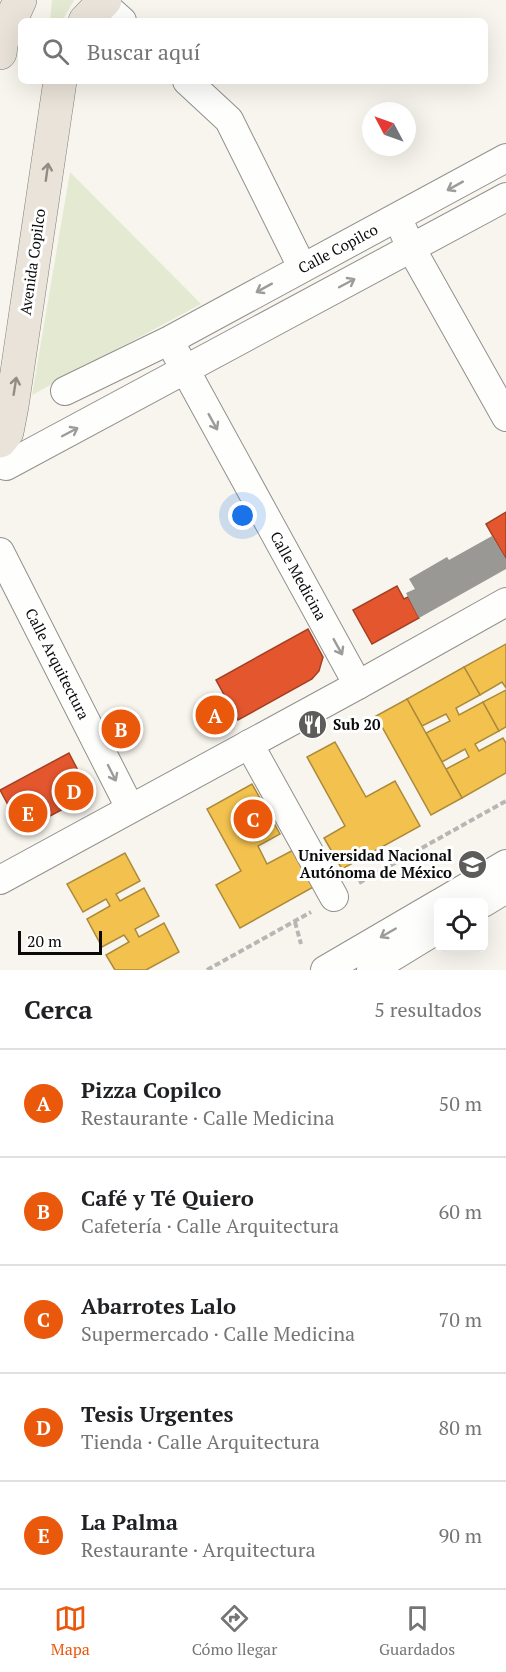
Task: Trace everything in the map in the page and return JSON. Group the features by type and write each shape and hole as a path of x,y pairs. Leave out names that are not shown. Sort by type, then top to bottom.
{"main road":[{"path":"0,53 2,40 20,0"},
{"name":"Avenida Copilco","path":"0,441 8,432 60,84"}],"street":[{"path":"190,84 229,120 302,267"},
{"name":"Calle Copilco","path":"65,392 170,340 506,158"},
{"path":"0,464 6,466 506,197"},
{"path":"398,217 411,248 506,417"},
{"name":"Calle Medicina","path":"170,340 184,370 358,685"},
{"name":"Calle Arquitectura","path":"0,552 130,808"},
{"path":"0,880 506,602"},
{"path":"249,744 334,897"},
{"path":"448,898 506,864"},
{"path":"488,900 506,889"},
{"path":"325,970 434,906"},
{"path":"371,970 434,931"}],"path":[{"path":"334,897 506,801"},
{"path":"207,970 295,922 301,944"}],"green space":[{"path":"52,0 74,0 64,18 50,18"},
{"path":"70,172 201,304 32,395"}],"building: Viviendas":[{"path":"506,644 506,688 502,682 480,695 464,667"},
{"path":"464,667 480,695 456,708 459,715 483,702 499,731 475,744 479,751 503,738 506,743 506,773 462,798 446,769 469,757 465,749 442,762 426,733 450,721 446,714 422,726 407,699"},
{"path":"506,690 506,727 499,731 483,702"},
{"path":"407,699 462,798 431,815 376,716"},
{"path":"335,742 366,797 395,781 420,826 342,869 324,838 345,826 307,757"},
{"path":"252,784 280,834 258,846 267,864 297,848 317,885 240,928 216,885 241,871 207,809"},
{"path":"125,853 140,881 116,894 120,901 144,888 159,916 135,929 139,937 164,923 179,952 146,970 115,970 106,955 129,942 124,935 102,947 87,919 110,906 106,899 83,912 67,884"}],"building: Comercios":[{"path":"506,512 506,559 486,524"},
{"path":"397,586 404,599 408,597 419,618 372,644 353,610"},
{"path":"308,629 323,657 319,671 312,679 238,720 216,680"},
{"path":"69,753 85,784 80,800 22,831 0,790"}],"building: Otros":[{"path":"492,536 506,559 506,569 419,618 406,593 415,589 409,579 447,557 449,560"}],"place":[{"name":"Pizza Copilco","path":"215,715"},
{"name":"Sub 20","path":"312,725"},
{"name":"Café y Té Quiero","path":"121,729"},
{"name":"Tesis Urgentes","path":"74,791"},
{"name":"La Palma","path":"28,813"},
{"name":"Abarrotes Lalo","path":"253,819"},
{"name":"Universidad Nacional Autónoma de México","path":"473,865"}]}
